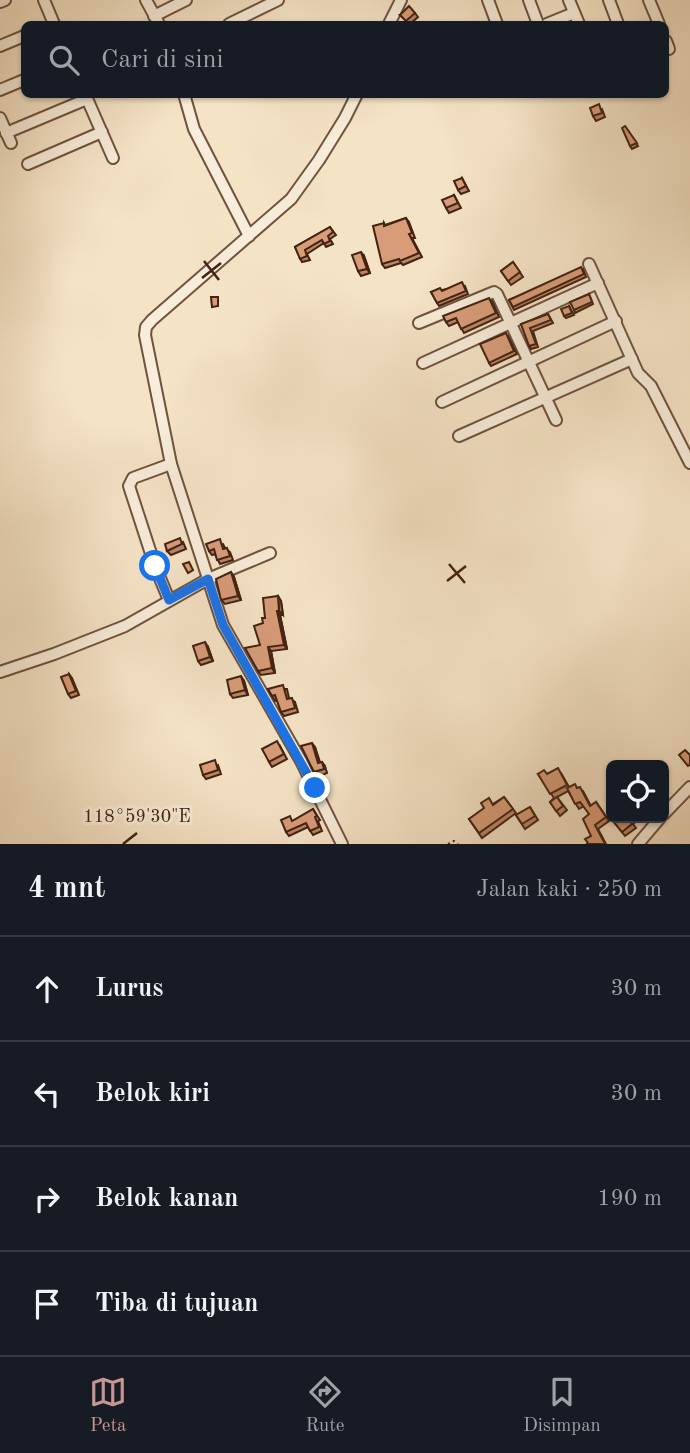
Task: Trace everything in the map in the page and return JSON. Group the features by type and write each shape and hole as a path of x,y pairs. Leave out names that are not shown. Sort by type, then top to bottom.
{"street":[{"path":"44,0 52,21"},
{"path":"146,0 156,20 186,0"},
{"path":"235,21 278,0"},
{"path":"390,21 401,0"},
{"path":"488,0 496,21"},
{"path":"529,0 537,21"},
{"path":"569,0 578,21"},
{"path":"609,0 617,21"},
{"path":"649,0 658,21"},
{"path":"554,21 574,13"},
{"path":"0,46 21,37"},
{"path":"0,90 21,81"},
{"path":"0,118 9,138 84,98"},
{"path":"86,98 113,158"},
{"path":"185,98 194,129 249,236"},
{"path":"342,844 301,761 223,625 171,464 145,335 146,327 201,275 291,199 311,173 355,98"},
{"path":"28,163 102,132"},
{"path":"589,264 638,373 651,386 661,403 690,463"},
{"path":"423,363 598,283"},
{"path":"419,323 494,292 556,420"},
{"path":"442,402 616,321"},
{"path":"459,436 632,359"},
{"path":"169,600 129,486 133,478 171,464"},
{"path":"0,672 125,626 208,579 270,553"},
{"path":"669,809 690,787"},
{"path":"638,844 656,823"}],"path":[{"path":"448,844 454,841 458,844"}],"building":[{"path":"409,6 415,13 406,21 400,15"},
{"path":"599,104 602,113 593,116 590,108"},
{"path":"625,126 637,143 630,146 622,128"},
{"path":"462,178 466,186 458,190 454,181"},
{"path":"454,195 458,203 446,208 442,200"},
{"path":"406,218 412,233 409,234 419,253 400,261 399,259 382,264 373,226 384,223 384,226"},
{"path":"330,227 333,232 328,236 330,241 324,244 322,240 305,250 307,256 300,259 295,247"},
{"path":"361,252 367,269 358,271 352,255"},
{"path":"513,262 520,272 508,281 501,271"},
{"path":"581,267 584,274 513,307 509,300"},
{"path":"462,282 466,291 437,303 431,292 440,288 442,291"},
{"path":"589,294 592,302 574,310 570,302"},
{"path":"211,297 218,297 218,306 212,307"},
{"path":"489,298 496,313 461,329 456,318 446,322 443,316"},
{"path":"569,306 572,313 564,316 561,309"},
{"path":"548,314 551,320 530,328 536,344 529,346 521,324"},
{"path":"506,333 514,351 489,363 480,344"},
{"path":"180,538 182,544 167,551 165,544"},
{"path":"220,539 223,549 227,548 230,556 217,560 214,549 209,551 206,544"},
{"path":"189,562 193,570 188,573 183,564"},
{"path":"231,572 238,596 221,600 216,579"},
{"path":"278,596 277,611 284,645 268,647 272,668 258,671 245,648 260,645 254,626 263,623 262,618 265,618 263,598"},
{"path":"205,642 210,657 198,661 193,646"},
{"path":"69,674 76,691 68,694 61,677"},
{"path":"241,676 245,690 230,694 227,680"},
{"path":"283,685 287,699 292,698 295,708 281,712 275,695 272,696 268,689"},
{"path":"277,741 284,754 269,762 262,749"},
{"path":"312,743 318,763 322,762 324,769 314,772 301,746"},
{"path":"685,750 690,755 688,766 679,755"},
{"path":"215,760 218,770 203,775 200,765"},
{"path":"558,768 567,785 550,794 538,774 544,770 547,774"},
{"path":"575,784 577,788 580,787 590,806 596,802 606,817 595,825 605,844 587,844 585,839 591,836 583,819 589,814 580,802 575,804 567,788"},
{"path":"504,797 513,809 479,833 469,819 484,808 481,803 489,798 493,805"},
{"path":"557,797 563,806 556,811 550,802"},
{"path":"530,807 535,816 522,824 516,815"},
{"path":"313,809 319,827 310,831 306,823 286,832 281,820 290,816 292,821"},
{"path":"615,823 631,823 632,824 622,832"}],"route":[{"path":"155,566 169,600 208,579 223,625 315,788"}]}
